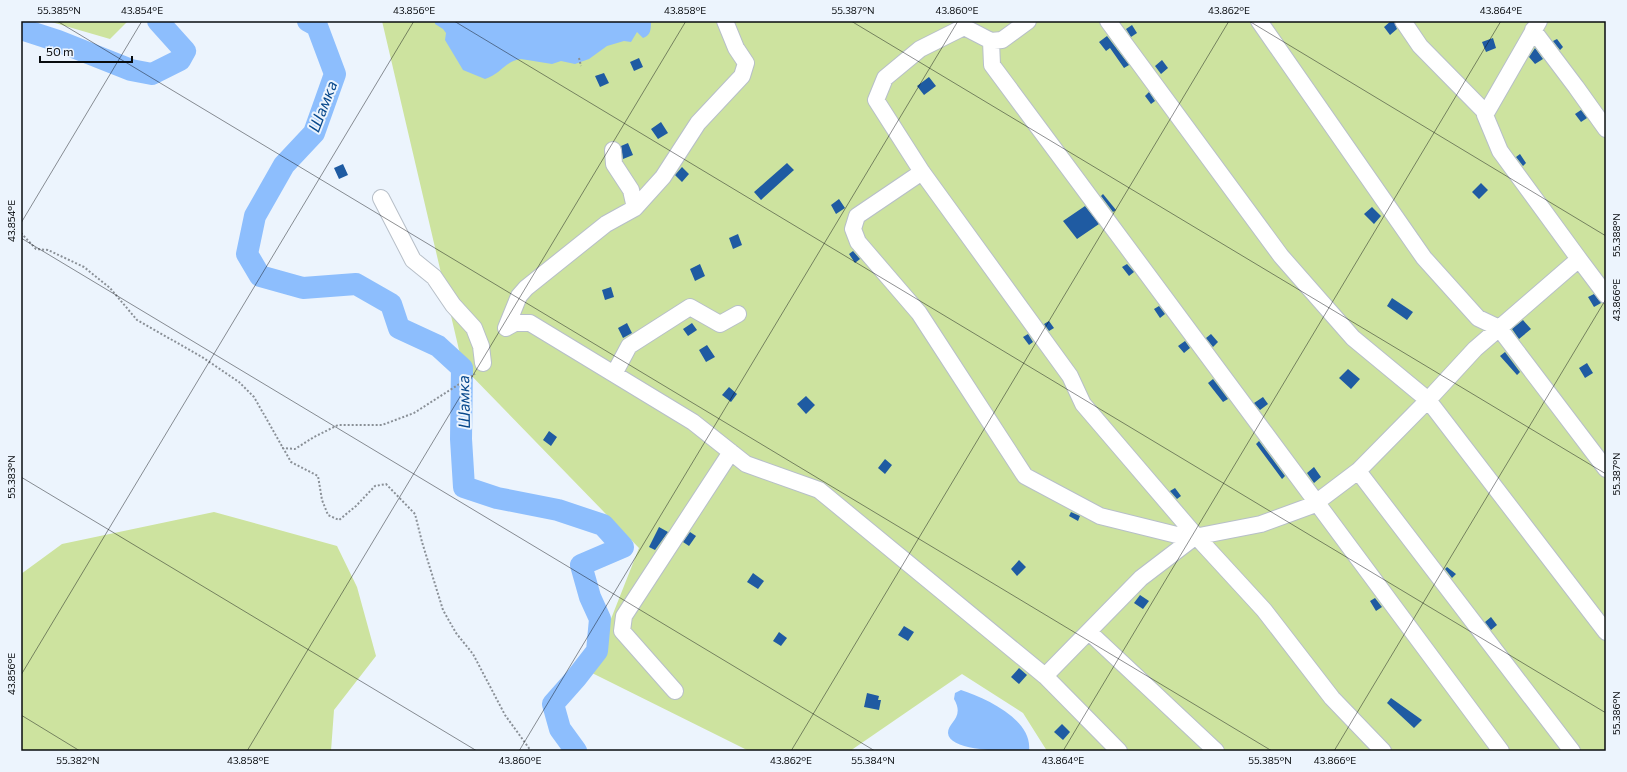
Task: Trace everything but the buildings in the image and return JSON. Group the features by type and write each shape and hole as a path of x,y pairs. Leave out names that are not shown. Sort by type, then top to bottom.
{"lane":[{"path":"725,21 736,48 746,63 742,76 698,123 663,177 635,208 606,224 518,296 506,328 515,323 530,323 693,422 746,464 819,490 1046,676 1118,751"},
{"path":"1028,21 1002,40 992,41 964,27 920,49 885,78 876,100 922,172 1070,376 1083,404 1196,536 1264,610 1332,698 1383,751"},
{"path":"1108,21 1281,256 1354,338 1428,400 1606,632"},
{"path":"1259,21 1424,258 1478,318 1499,328 1606,469"},
{"path":"1403,21 1420,46 1486,113"},
{"path":"1606,129 1536,26 1485,115 1500,151 1606,295"},
{"path":"992,41 992,65 1317,501 1501,751"},
{"path":"613,150 614,164 631,190 635,208"},
{"path":"922,172 857,216 853,228 858,242 919,313 1025,476 1100,516 1189,538 1261,524 1312,505 1358,470 1428,400 1475,349 1579,259"},
{"path":"381,198 414,260 434,277 453,305 474,328 481,346 483,363"},
{"path":"614,374 629,346 690,307 720,324 738,314"},
{"path":"675,692 622,631 624,616 731,452"},
{"path":"1358,470 1572,751"},
{"path":"1046,676 1141,578 1196,536"},
{"path":"1088,632 1216,751"}],"path":[{"path":"579,58 581,66"},
{"path":"21,233 36,249 48,250 84,267 110,288 118,300 137,320 191,350 239,382 254,397 291,462 318,476 322,500 328,515 339,520 356,506 375,486 386,484 415,514 443,610 456,633 473,654 505,716 531,751"},
{"path":"282,448 295,449 314,437 338,425 382,425 414,413 475,374 483,363"}],"green space":[{"path":"48,21 128,21 110,39"},
{"path":"382,21 1606,21 1606,751 1047,751 1023,713 962,674 850,751 749,751 590,672 639,548 463,367"},
{"path":"214,512 337,546 357,587 376,656 334,710 331,751 21,751 21,574 62,544"}],"water":[{"path":"435,21 651,21 651,24 650,31 646,37 643,38 637,32 631,42 624,41 607,46 589,59 575,64 561,61 552,64 521,59 515,60 485,79 463,70 445,40 446,33 435,24"},
{"path":"961,690 994,704 1016,720 1023,729 1028,740 1029,751 983,750 959,744 951,740 948,733 958,711 954,699 955,693"}],"waterway":[{"name":"Шамка","path":"21,29 58,41 131,70 152,74 180,60 185,51 158,21"},
{"name":"Шамка","path":"308,21 317,26 335,74 314,133 284,165 255,216 247,254 260,276 303,288 356,284 391,304 399,328 438,346 462,368 461,439 464,487 497,498 558,510 603,525 623,547 581,565 590,597 600,619 597,651 553,704 560,729 576,751"}]}
